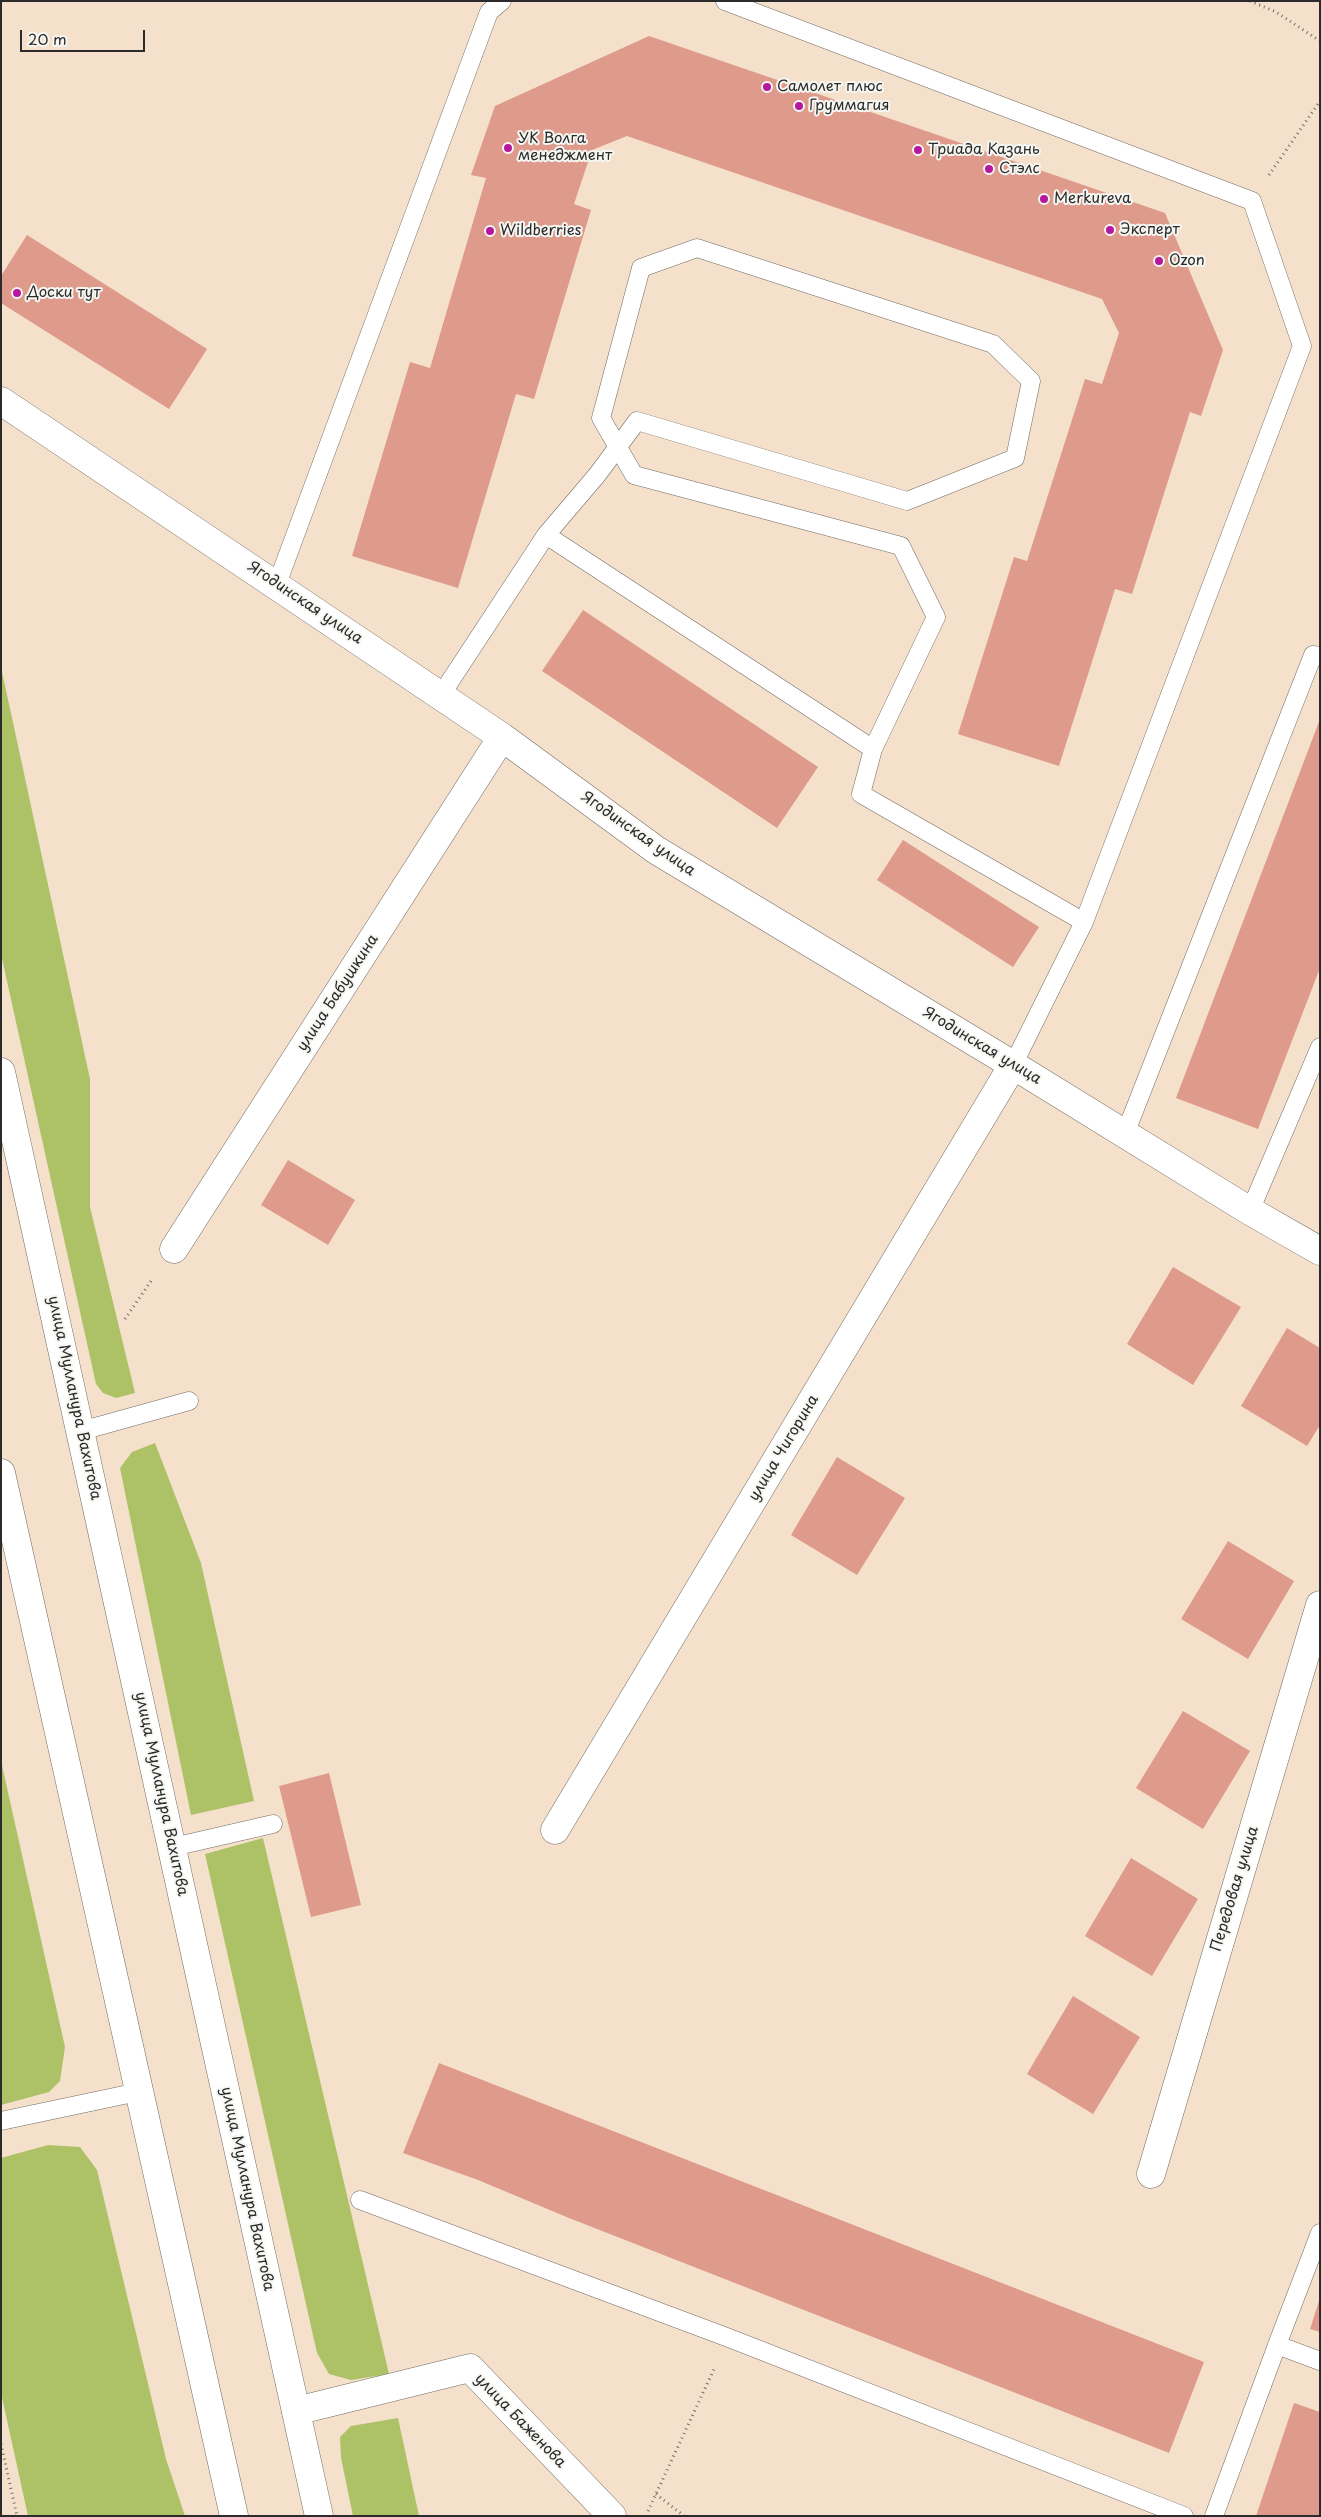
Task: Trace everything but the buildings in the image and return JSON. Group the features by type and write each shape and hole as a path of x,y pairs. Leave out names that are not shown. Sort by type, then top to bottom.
{"street":[{"name":"Ягодинская улица","path":"1,401 441,694 656,850 1013,1065 1250,1211 1320,1251"},
{"name":"улица Бабушкина","path":"174,1249 502,737"},
{"name":"улица Чигорина","path":"555,1830 1013,1065"},
{"name":"улица Мулланура Вахитова","path":"1,1072 319,2516"},
{"path":"1,1473 234,2516"},
{"name":"Передовая улица","path":"1150,2174 1320,1605"},
{"name":"улица Баженова","path":"296,2411 470,2368 612,2516"}],"lane":[{"path":"277,584 490,12 502,1"},
{"path":"725,1 1252,201 1302,346 1084,922 1013,1065"},
{"path":"441,694 546,535 597,475 614,452 620,444 625,436 637,421 907,501 1015,458 1031,381 993,344 697,248 641,268 601,418 606,426 615,442 620,451 634,475 901,546 936,617 873,749 861,794 1084,922"},
{"path":"546,535 873,749"},
{"path":"1125,1134 1313,655 1320,656"},
{"path":"1250,1211 1318,1057"},
{"path":"81,1431 189,1401"},
{"path":"173,1847 273,1824"},
{"path":"1,2121 138,2092"},
{"path":"360,2200 729,2338 1184,2516"},
{"path":"1214,2516 1320,2233"},
{"path":"1277,2345 1320,2361"}],"path":[{"path":"1250,1 1276,12 1320,42"},
{"path":"1252,201 1320,101"},
{"path":"125,1319 174,1249"},
{"path":"646,2516 729,2338"},
{"path":"1,2444 17,2516"},
{"path":"656,2494 684,2516"}],"green space":[{"path":"1,667 90,1079 90,1207 135,1393 116,1398 103,1393 96,1384 1,954"},
{"path":"155,1443 201,1563 254,1801 191,1815 120,1468 132,1452"},
{"path":"1,1761 65,2047 60,2081 49,2092 1,2105"},
{"path":"263,1838 389,2374 351,2380 329,2374 317,2353 205,1854"},
{"path":"48,2145 80,2147 97,2170 166,2459 185,2516 28,2516 1,2393 1,2158"},
{"path":"398,2418 419,2516 353,2516 341,2458 340,2437 351,2426"}],"place":[{"name":"Самолет плюс","path":"767,87"},
{"name":"Груммагия","path":"799,106"},
{"name":"УК Волга менеджмент","path":"508,148"},
{"name":"Триада Казань","path":"918,150"},
{"name":"Стэлс","path":"989,169"},
{"name":"Merkureva","path":"1044,199"},
{"name":"Эксперт","path":"1110,230"},
{"name":"Wildberries","path":"490,231"},
{"name":"Ozon","path":"1159,261"},
{"name":"Доски тут","path":"17,293"}]}
